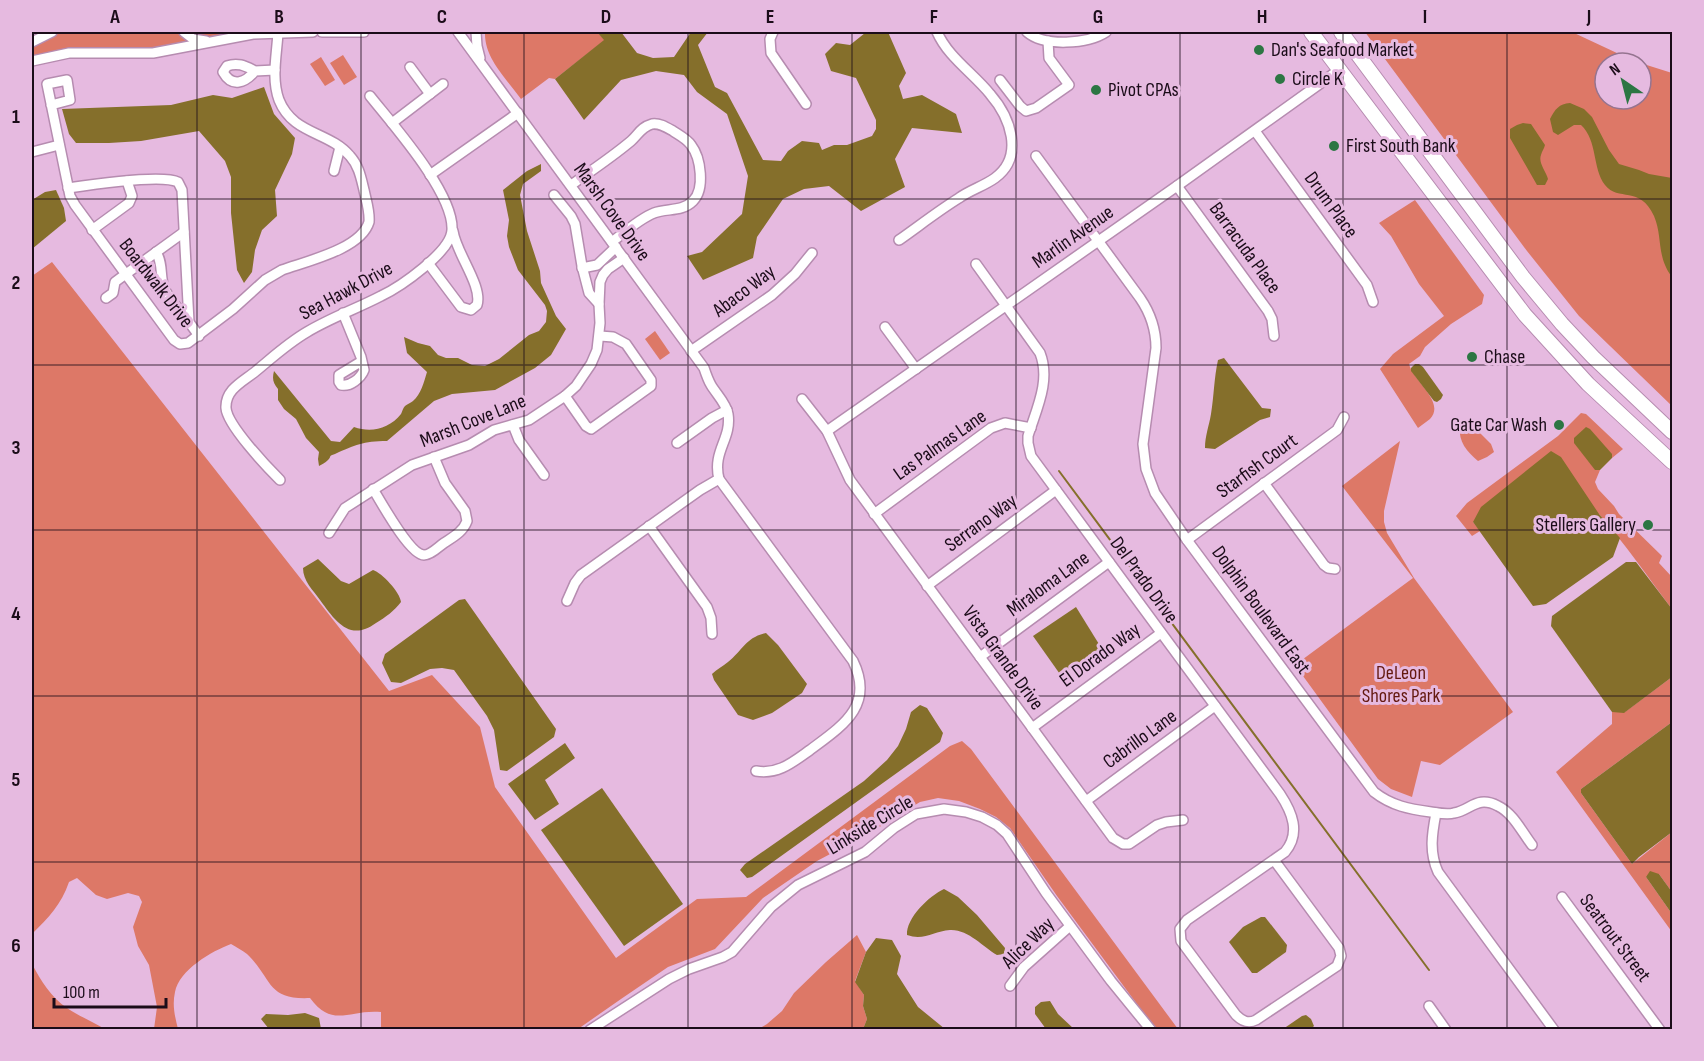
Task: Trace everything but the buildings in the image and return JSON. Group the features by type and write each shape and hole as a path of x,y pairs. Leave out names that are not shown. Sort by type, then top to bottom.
{"main road":[{"path":"1311,32 1525,315 1588,384 1672,462"},
{"path":"1339,70 1346,48 1341,32"},
{"path":"1341,32 1436,162 1562,324 1621,385 1672,432"},
{"path":"1339,70 1348,67 1357,69 1366,75 1420,148 1436,162"}],"street":[{"path":"32,42 52,32"},
{"path":"184,32 194,39 213,41"},
{"name":"Boardwalk Drive","path":"51,105 68,188 75,206 174,340 184,344 233,309 273,274 342,248 361,237 367,229 369,217 360,173 350,155 328,139 300,126 285,111 277,94 275,70 278,32"},
{"path":"32,61 69,53 153,53 253,34 313,32"},
{"path":"322,32 364,32"},
{"name":"Marsh Cove Drive","path":"458,32 704,368 709,381 727,410"},
{"name":"Marsh Cove Drive","path":"476,32 477,46 483,66"},
{"path":"773,32 770,39 771,53 806,104"},
{"path":"899,240 957,199 996,177 1009,162 1011,152 1010,127 996,100 946,47 937,32"},
{"path":"1027,32 1037,39 1048,41 1087,40 1106,32"},
{"path":"1000,80 1026,111 1036,108 1069,85 1049,58 1048,41"},
{"path":"410,67 430,94"},
{"path":"255,71 275,70"},
{"name":"Marlin Avenue","path":"827,431 1339,70"},
{"path":"392,123 443,84"},
{"path":"370,96 430,175 445,199 457,245 479,296 477,305 471,310 461,307 428,263"},
{"path":"430,175 518,113"},
{"path":"571,185 632,141 651,124 666,127 687,140 696,154 701,180 694,200 682,208 647,216 614,244 596,266 582,268"},
{"name":"Drum Place","path":"1255,131 1367,285 1373,302"},
{"path":"32,152 59,145"},
{"path":"334,171 340,147"},
{"name":"Dolphin Boulevard East","path":"1036,156 1146,306 1154,324 1156,348 1143,436 1144,461 1155,493 1187,540 1374,792 1400,807 1436,813 1451,814 1480,802 1495,804 1507,812 1532,845"},
{"path":"68,188 127,181 170,179 178,182 182,190 189,322"},
{"path":"92,230 129,203 132,196 127,181"},
{"name":"Barracuda Place","path":"1177,186 1268,311 1274,327 1274,336"},
{"path":"554,195 575,224 582,268 589,293 598,304"},
{"name":"Sea Hawk Drive","path":"280,480 260,461 230,419 226,406 233,389 306,332 391,291 428,263 448,243 452,228"},
{"path":"106,298 113,293 116,282 125,274 184,232"},
{"path":"156,252 161,262 166,290 198,336"},
{"name":"Abaco Way","path":"691,351 772,295 795,274 812,253"},
{"path":"596,266 603,275 624,258"},
{"name":"Del Prado Drive","path":"976,264 1042,359 1044,380 1042,394 1028,443 1031,456 1280,794 1292,814 1293,840 1285,852 1186,920 1179,932 1181,941 1236,1015 1250,1023 1337,966 1341,956 1341,951 1274,860"},
{"name":"Marsh Cove Lane","path":"329,533 345,508 412,465 469,445 494,430 529,420 565,396 584,376 597,350 600,336 598,304 603,275"},
{"path":"343,313 362,361"},
{"path":"885,327 916,369"},
{"path":"565,396 586,426 591,429 651,386 651,380 626,345 613,337 600,336"},
{"name":"Vista Grande Drive","path":"802,399 827,431 850,480 874,514 1113,838 1123,844 1133,842 1157,825 1183,820"},
{"path":"677,443 727,410 728,427 718,452 718,479 853,661 860,679 857,704 851,716 842,726 788,766 766,773 756,771"},
{"name":"Starfish Court","path":"1187,540 1336,430 1344,417"},
{"name":"Las Palmas Lane","path":"874,514 991,428 1005,423 1031,428"},
{"path":"513,424 519,440 544,475"},
{"path":"374,489 414,551 419,554 428,554 462,531 467,521 465,511 445,483 434,458"},
{"path":"567,601 581,575 709,483 718,479"},
{"path":"1264,483 1324,565 1335,569"},
{"name":"Serrano Way","path":"927,586 1056,490"},
{"path":"649,526 707,607 711,618 712,634"},
{"name":"Miraloma Lane","path":"980,657 1109,562"},
{"name":"El Dorado Way","path":"1032,728 1161,633"},
{"name":"Cabrillo Lane","path":"1086,801 1215,706"},
{"name":"Linkside Circle","path":"590,1029 669,978 732,952 781,897 865,852 906,819 930,810 944,809 966,812 997,825 1008,835 1070,927 1151,1029"},
{"path":"1436,813 1432,851 1438,872 1554,1029"},
{"name":"Seatrout Street","path":"1562,897 1660,1029"},
{"name":"Alice Way","path":"1010,986 1024,967 1070,927"},
{"path":"1428,1005 1446,1029"}],"green space":[{"path":"57,32 180,32 192,42 177,47 32,58 32,45"},
{"path":"188,32 251,32 201,37"},
{"path":"485,32 597,32 605,40 555,79 549,78 521,99 492,59"},
{"path":"1365,32 1572,32 1613,51 1593,51 1593,111 1653,111 1653,67 1672,73 1672,406 1579,316 1527,251"},
{"path":"343,55 357,77 344,85 330,63"},
{"path":"321,57 335,80 325,86 310,64"},
{"path":"1415,200 1484,295 1482,304 1451,324 1409,364 1434,406 1430,419 1418,428 1380,369 1393,354 1444,316 1419,284 1391,236 1379,223"},
{"path":"52,262 389,691 432,675 480,727 495,787 616,958 697,899 746,897 950,746 962,741 971,749 1178,1029 1157,1029 1151,1023 1010,828 996,817 980,809 959,801 938,798 920,802 868,834 817,861 763,898 715,949 668,967 578,1029 387,1029 381,1027 381,1012 334,1015 326,1013 310,998 296,998 278,992 247,954 231,944 197,962 178,984 174,1002 178,1029 154,1029 157,1007 149,965 138,946 133,927 142,902 139,896 128,893 107,899 96,895 77,878 69,882 54,910 32,934 32,276"},
{"path":"655,331 670,353 660,360 645,339"},
{"path":"1581,413 1586,414 1623,449 1612,458 1612,454 1595,470 1600,470 1595,482 1619,514 1662,556 1659,563 1672,577 1672,609 1599,514 1473,522 1480,531 1472,536 1456,516 1467,503 1558,436"},
{"path":"1469,422 1491,444 1494,452 1478,461 1467,450 1460,437 1460,427"},
{"name":"DeLeon Shores Park","path":"1400,441 1384,511 1387,533 1414,578 1513,712 1440,765 1421,761 1412,797 1391,789 1378,779 1295,665 1413,578 1342,486"},
{"path":"1672,677 1672,722 1581,789 1581,793 1632,864 1672,832 1672,892 1659,874 1646,877 1672,914 1672,932 1556,772 1612,724 1612,712 1625,712"},
{"path":"857,935 866,952 855,981 864,995 863,1006 867,1019 863,1029 757,1030 782,1011 794,993"},
{"path":"32,964 47,988 61,1004 105,1029 32,1029"}],"shaded area":[{"path":"597,32 621,32 637,53 653,58 674,57 691,32 708,32 698,45 715,87 727,93 763,160 781,161 788,151 802,141 819,143 822,150 834,145 847,145 872,136 876,129 876,120 856,78 831,71 825,54 836,43 850,45 865,32 888,32 906,73 899,86 903,99 922,95 956,114 962,133 912,128 895,159 905,187 861,211 829,186 804,189 783,199 757,237 753,258 703,280 687,256 702,252 742,214 748,176 727,114 697,92 684,75 656,71 621,80 584,120 555,79 604,40"},
{"path":"264,87 274,114 295,138 292,154 275,190 277,216 262,230 255,250 252,272 244,283 237,270 231,213 231,177 225,161 199,131 141,141 76,143 69,134 62,109 171,105 213,95 232,98"},
{"path":"1570,103 1584,109 1592,117 1619,164 1649,174 1672,178 1672,277 1664,262 1657,224 1648,206 1636,197 1616,193 1605,185 1598,171 1590,139 1581,125 1574,125 1558,135 1553,132 1550,119 1552,115 1560,106"},
{"path":"1523,123 1531,124 1545,145 1540,158 1548,179 1545,185 1537,185 1510,138 1510,129"},
{"path":"541,164 541,171 523,184 520,195 527,231 540,271 541,283 556,316 566,329 551,355 535,368 495,390 452,394 434,401 387,441 354,446 332,455 319,466 319,452 306,438 296,419 284,409 278,400 278,389 273,379 274,371 331,441 340,442 354,427 367,430 391,423 418,395 427,372 407,353 404,337 430,346 438,355 446,358 458,358 472,365 485,366 499,359 529,335 539,331 546,322 545,305 518,270 509,247 507,236 509,220 503,190 527,171"},
{"path":"56,190 64,208 66,221 32,249 32,200 45,192"},
{"path":"1224,358 1262,408 1271,409 1270,417 1260,420 1215,449 1205,448 1218,360"},
{"path":"1415,364 1423,367 1443,395 1437,402 1411,371"},
{"path":"1586,427 1612,454 1612,458 1600,470 1595,470 1574,443 1574,438"},
{"path":"1551,451 1561,457 1599,514 1620,538 1613,557 1546,604 1533,606 1473,522 1481,507"},
{"path":"318,559 341,581 349,584 373,570 377,572 394,588 401,602 386,616 367,628 359,631 344,627 332,616 305,577 303,568"},
{"path":"1626,562 1636,562 1672,609 1672,677 1624,713 1612,712 1551,626 1552,616"},
{"path":"465,599 556,729 554,737 507,771 500,770 494,730 487,716 454,670 430,669 401,683 391,682 382,663 385,654 459,600"},
{"path":"1076,607 1102,649 1062,677 1033,636"},
{"path":"766,633 778,645 807,684 802,693 772,713 753,720 738,715 712,674 733,658 749,641"},
{"path":"920,705 927,708 943,733 940,742 752,877 747,878 740,870 745,864 864,781 887,760 898,746 911,712"},
{"path":"1672,722 1672,832 1632,864 1581,793 1581,789"},
{"path":"565,743 575,758 545,780 559,804 535,820 508,784"},
{"path":"602,788 683,904 624,946 541,830"},
{"path":"1650,871 1659,874 1672,892 1672,914 1646,877"},
{"path":"944,889 958,897 977,915 1005,948 1004,954 997,955 969,935 957,930 919,937 907,935 910,922 919,908"},
{"path":"1265,917 1287,945 1286,952 1257,973 1252,973 1229,942 1243,927"},
{"path":"876,938 892,940 901,956 897,974 918,1007 945,1029 863,1029 867,1019 863,1006 864,995 855,982 866,952"},
{"path":"1050,1001 1058,1014 1074,1029 1046,1029 1035,1014 1035,1007 1041,1002"},
{"path":"305,1013 319,1018 321,1029 269,1029 261,1019 266,1014"},
{"path":"1306,1015 1314,1026 1311,1029 1283,1029 1302,1016"}],"waterway":[{"path":"1059,471 1429,970"}],"place":[{"name":"Dan's Seafood Market","path":"1259,50"},
{"name":"Circle K","path":"1280,79"},
{"name":"Pivot CPAs","path":"1096,90"},
{"name":"First South Bank","path":"1334,146"},
{"name":"Chase","path":"1472,357"},
{"name":"Gate Car Wash","path":"1559,425"},
{"name":"Stellers Gallery","path":"1648,525"}]}
